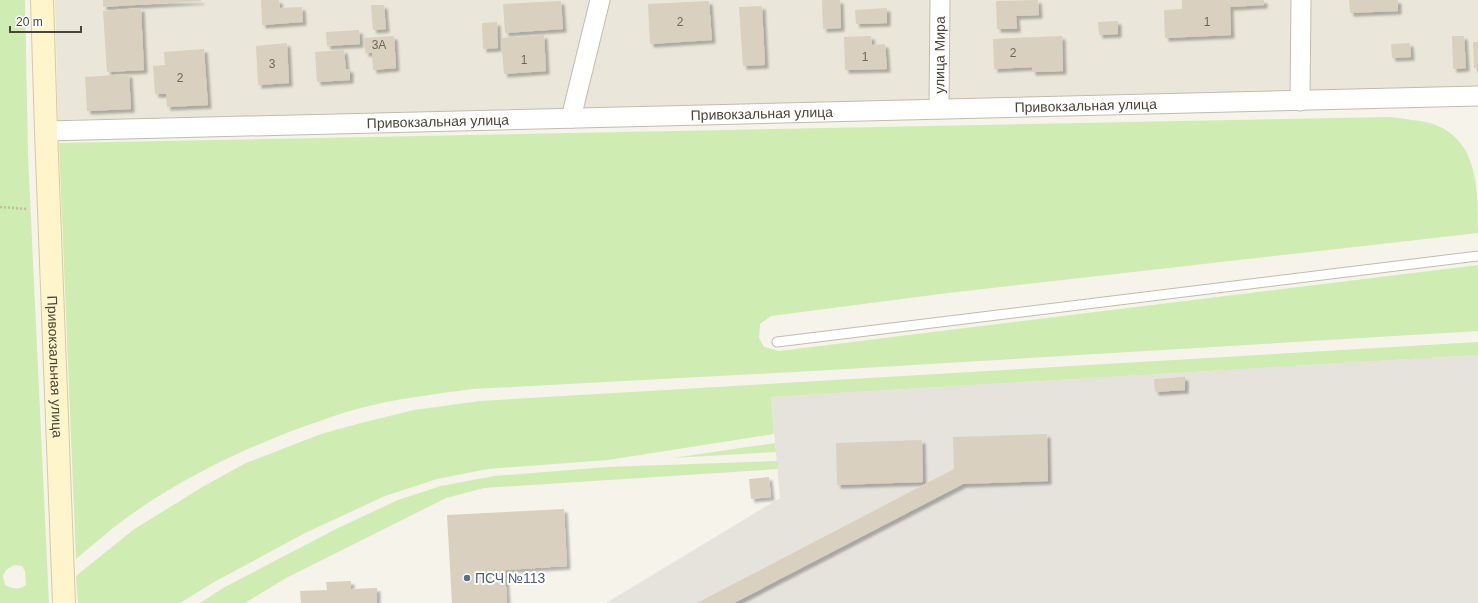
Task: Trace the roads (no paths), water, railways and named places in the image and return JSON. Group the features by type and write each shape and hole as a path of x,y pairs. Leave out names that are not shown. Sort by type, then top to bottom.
{"main road":[{"name":"Привокзальная улица","path":"42,0 64,603"}],"street":[{"path":"571,118 600,0"},
{"name":"улица Мира","path":"939,109 940,0"},
{"path":"1300,101 1302,0"},
{"name":"Привокзальная улица","path":"46,131 1478,96"}],"lane":[{"path":"776,342 1478,256"}],"place":[{"name":"ПСЧ №113","path":"467,578"}]}
